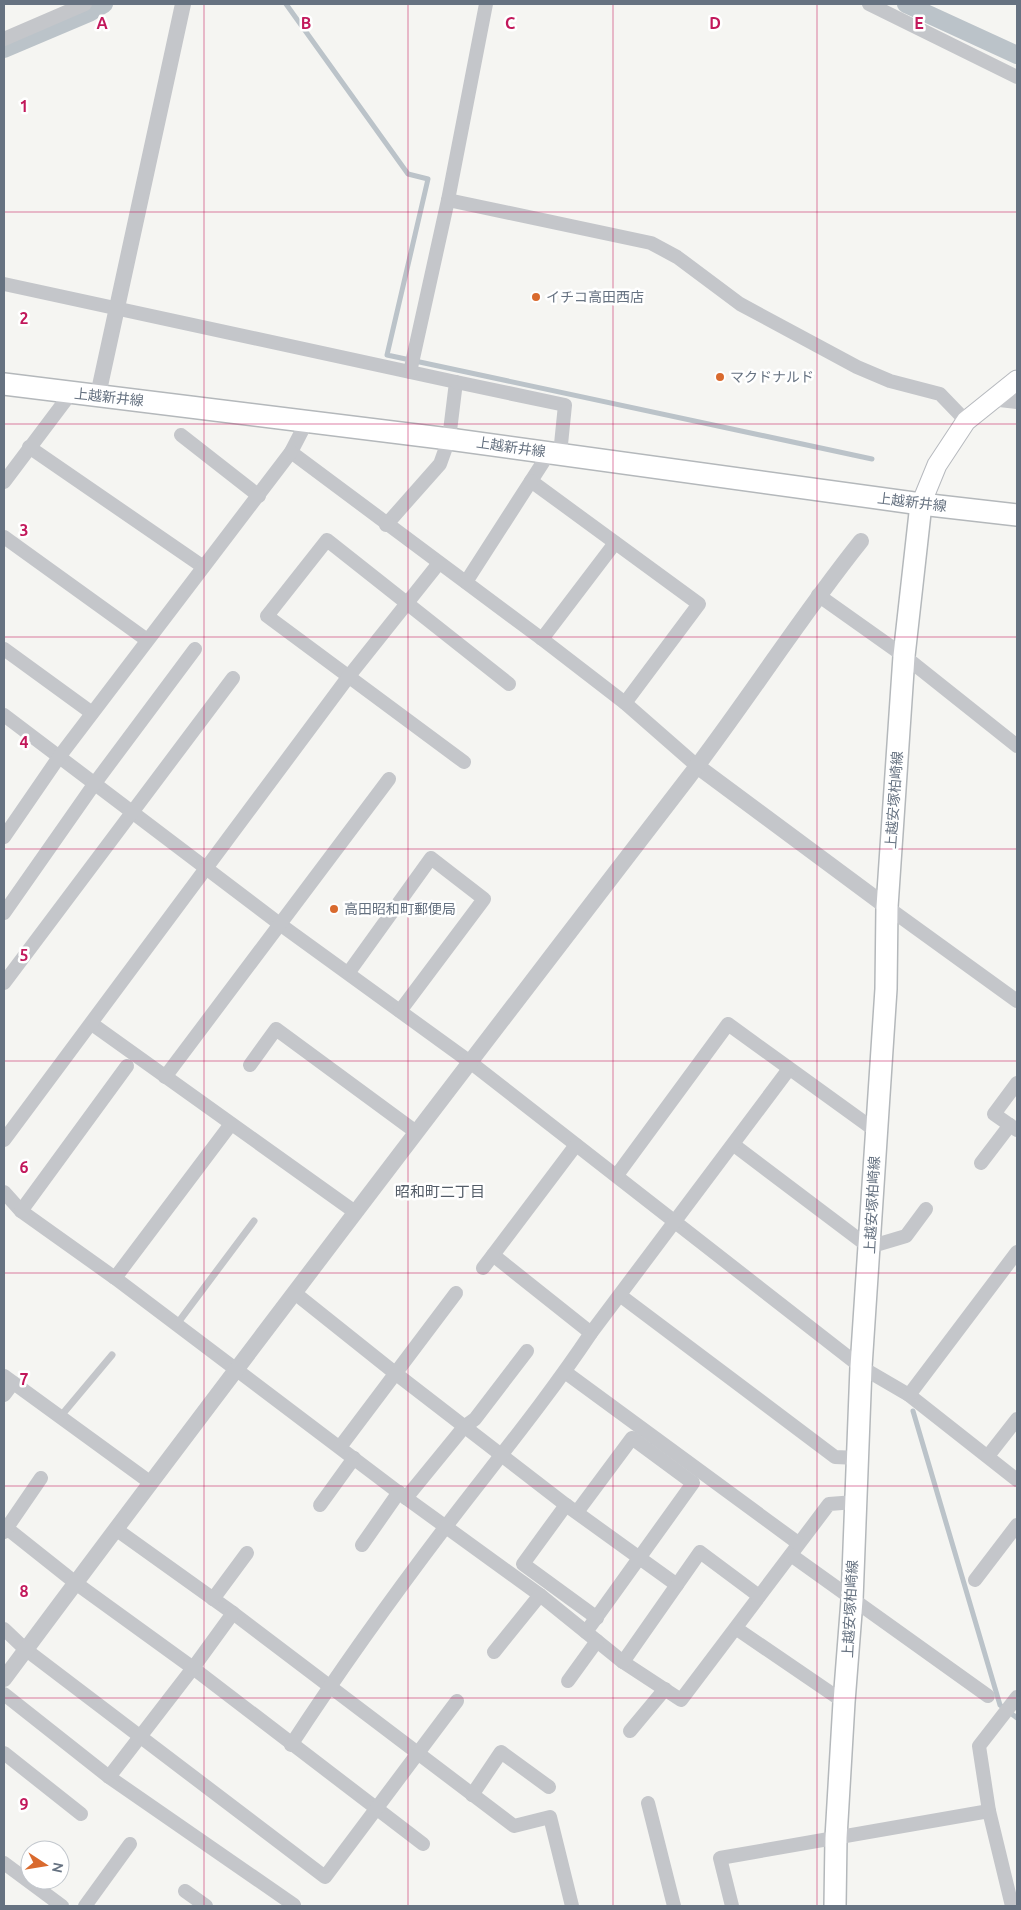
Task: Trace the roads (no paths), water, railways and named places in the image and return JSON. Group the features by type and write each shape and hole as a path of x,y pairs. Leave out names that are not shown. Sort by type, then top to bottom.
{"main road":[{"path":"921,504 938,465 966,421 1017,380"},
{"name":"上越新井線","path":"4,384 555,453 921,504 1017,514"},
{"name":"上越安塚柏崎線","path":"835,1906 836,1838 852,1600 861,1367 886,989 887,908 904,656 921,504"}],"street":[{"path":"4,39 85,4"},
{"path":"98,395 183,4"},
{"path":"410,372 448,200 486,4"},
{"path":"869,4 1017,77"},
{"path":"448,200 651,243 677,257 740,304 857,367 890,381 940,394 966,421"},
{"path":"4,284 565,405 555,453 531,481 466,582"},
{"path":"386,525 440,464 448,439 456,382"},
{"path":"4,482 72,393"},
{"path":"992,399 1017,402"},
{"path":"4,837 59,756 202,566 259,496 291,452 307,422"},
{"path":"182,435 259,496"},
{"path":"29,447 202,566"},
{"path":"291,452 386,525 542,639 625,704 697,766 887,908 1017,1002"},
{"path":"531,481 699,604 625,704"},
{"path":"4,537 147,640"},
{"path":"464,762 268,616 327,540 510,684"},
{"path":"7,1669 76,1584 296,1294 355,1212 697,766 818,595 861,541"},
{"path":"542,639 615,543"},
{"path":"4,1140 349,676 439,563"},
{"path":"818,595 904,656 1017,746"},
{"path":"4,913 95,783 195,649"},
{"path":"4,650 92,713"},
{"path":"4,983 131,811 233,678"},
{"path":"4,715 206,866 281,925 470,1062 676,1220 861,1367 910,1395 1017,1480"},
{"path":"165,1077 389,780"},
{"path":"348,972 431,858 484,899 400,1011"},
{"path":"92,1024 355,1212"},
{"path":"617,1175 728,1024 789,1070 876,1131"},
{"path":"250,1065 276,1028 416,1132"},
{"path":"21,1211 127,1066"},
{"path":"291,1745 330,1686 446,1527 565,1372 591,1333 621,1296 789,1070"},
{"path":"981,1164 1014,1127 994,1114 1017,1083"},
{"path":"115,1278 231,1124"},
{"path":"483,1268 576,1145"},
{"path":"734,1145 870,1248 906,1236 926,1210"},
{"path":"4,1193 21,1211 115,1278 403,1495 540,1595 623,1662 681,1700 737,1629 759,1596 829,1504 855,1502"},
{"path":"910,1395 1017,1252"},
{"path":"492,1255 591,1333"},
{"path":"340,1447 456,1292"},
{"path":"296,1294 464,1427 677,1585"},
{"path":"621,1296 835,1456 858,1458"},
{"path":"362,1545 403,1495 464,1427 475,1419 527,1351"},
{"path":"565,1372 794,1549 852,1600 988,1696"},
{"path":"4,1395 8,1379 151,1483"},
{"path":"988,1456 1017,1419"},
{"path":"568,1681 591,1637 597,1618 693,1483 632,1438 523,1564 597,1618"},
{"path":"320,1505 354,1458"},
{"path":"41,1478 5,1529 76,1584 193,1668 291,1745 423,1844"},
{"path":"975,1580 1017,1525"},
{"path":"117,1530 233,1613 514,1826 550,1817 572,1906"},
{"path":"623,1662 700,1552 759,1596"},
{"path":"213,1599 247,1553"},
{"path":"494,1652 540,1595"},
{"path":"109,1777 233,1613"},
{"path":"737,1629 844,1702"},
{"path":"4,1630 25,1649 141,1735 325,1877 457,1701"},
{"path":"630,1730 664,1689"},
{"path":"4,1694 109,1777 294,1904"},
{"path":"1012,1906 989,1811 979,1746 1017,1697"},
{"path":"472,1795 501,1752 549,1787"},
{"path":"4,1754 81,1814"},
{"path":"648,1802 674,1906"},
{"path":"732,1906 720,1858 989,1811"},
{"path":"85,1906 130,1844"},
{"path":"4,1863 62,1906"},
{"path":"185,1891 206,1906"}],"lane":[{"path":"177,1324 254,1221"},
{"path":"60,1417 112,1355"}],"waterway":[{"path":"4,49 89,13 104,4"},
{"path":"286,4 408,174 428,179 387,355 872,459"},
{"path":"906,4 1017,55"},
{"path":"913,1411 1000,1705 1017,1718"}],"place":[{"name":"イチコ高田西店","path":"536,297"},
{"name":"マクドナルド","path":"720,377"},
{"name":"高田昭和町郵便局","path":"334,909"}],"district":[{"name":"昭和町二丁目","path":"440,1192"}]}
